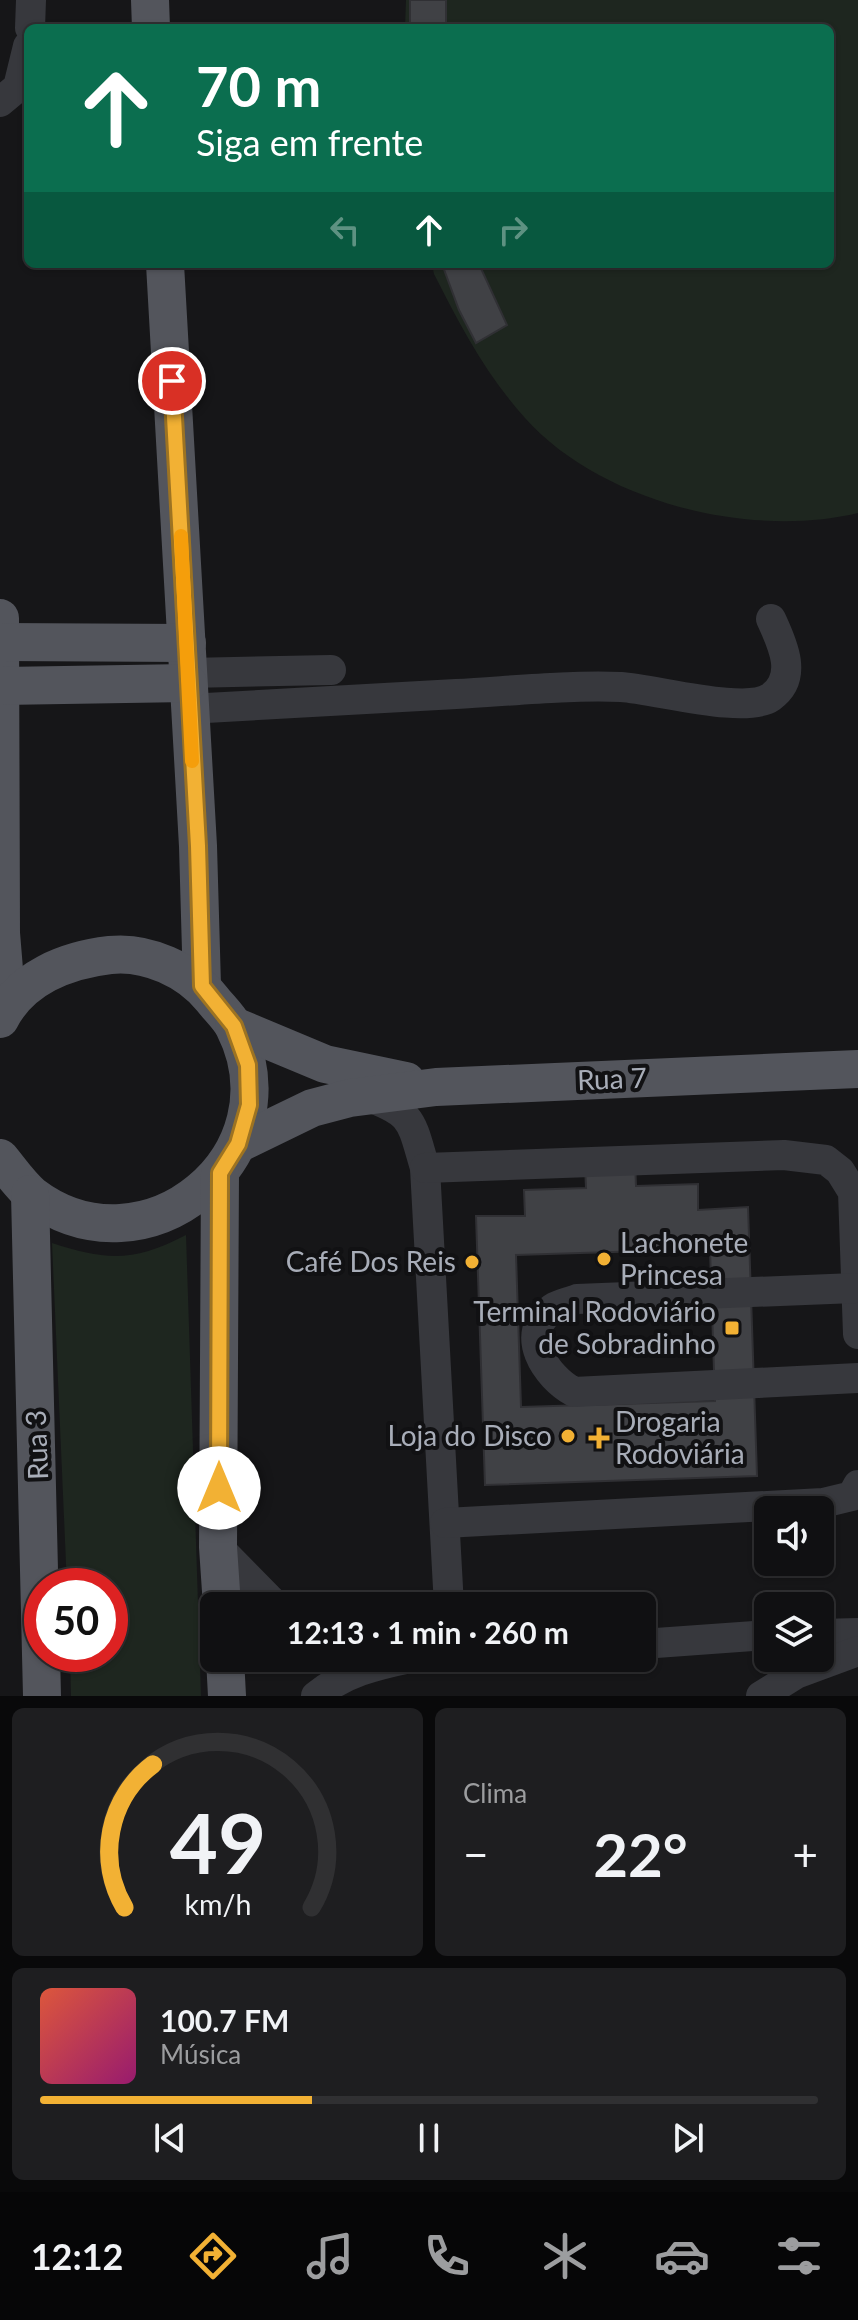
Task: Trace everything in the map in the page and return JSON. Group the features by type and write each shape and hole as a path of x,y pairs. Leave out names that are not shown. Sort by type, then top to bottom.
{"main road":[{"path":"150,0 151,24"},
{"path":"165,268 198,846 202,986"},
{"path":"0,618 3,1013"},
{"path":"1,642 188,677"},
{"path":"2,686 188,677"},
{"path":"3,1013 39,976 78,959 122,954 165,963 202,986 234,1026 248,1065 249,1105 229,1159 218,1547 221,1592"},
{"path":"234,1026 325,1064 436,1087"},
{"name":"Rua 7","path":"229,1159 312,1108 366,1096 436,1087 858,1069"},
{"path":"0,1158 30,1194 60,1212 94,1222 130,1223 164,1214 195,1198 229,1159"},
{"name":"Rua 3","path":"30,1194 42,1696"},
{"path":"226,1672 227,1696"}],"street":[{"path":"30,24 31,0"},
{"path":"0,102 18,87 24,62"},
{"path":"188,677 648,689 731,703 755,703 770,698 781,686 787,665 771,619"},
{"path":"188,677 331,670"},
{"path":"366,1096 397,1107 412,1123 425,1168 448,1592"},
{"path":"425,1168 784,1155 826,1160 840,1171 853,1192 858,1334"},
{"path":"855,1288 577,1299 553,1308 541,1323 537,1345 543,1366 556,1382 574,1392 858,1378"},
{"path":"445,1523 823,1503 852,1496 858,1485"},
{"path":"218,1547 262,1592"},
{"path":"834,1634 858,1633"},
{"path":"656,1643 754,1636"},
{"path":"761,1696 796,1674 858,1651"},
{"path":"316,1696 332,1683 359,1672"}],"shaded area":[{"path":"406,0 858,0 858,513 816,520 771,521 725,517 679,507 635,492 593,472 556,447 511,402 464,331 433,268 834,268 834,24 405,24"},
{"path":"186,1235 201,1696 71,1696 70,1672 128,1672 128,1568 66,1568 52,1243 89,1253 120,1256 168,1244"}],"building":[{"path":"410,0 446,0 446,24 410,24"},
{"path":"443,268 481,268 507,325 476,343 459,310"},
{"name":"Terminal Rodoviário de Sobradinho","path":"635,1163 636,1186 698,1184 698,1210 748,1207 757,1476 485,1485 476,1216 525,1216 524,1190 586,1188 585,1165","holes":["710,1249 715,1401 521,1407 516,1255"]}],"slow traffic":[{"path":"181,536 192,761"}],"place":[{"name":"Lachonete Princesa","path":"604,1259"},
{"name":"Café Dos Reis","path":"472,1262"},
{"name":"Terminal Rodoviário de Sobradinho","path":"732,1328"},
{"name":"Loja do Disco","path":"568,1436"},
{"name":"Drogaria Rodoviária","path":"599,1438"}],"route":[{"path":"172,381 198,846 202,986 234,1026 248,1065 249,1105 238,1144 220,1173 219,1488"}]}
